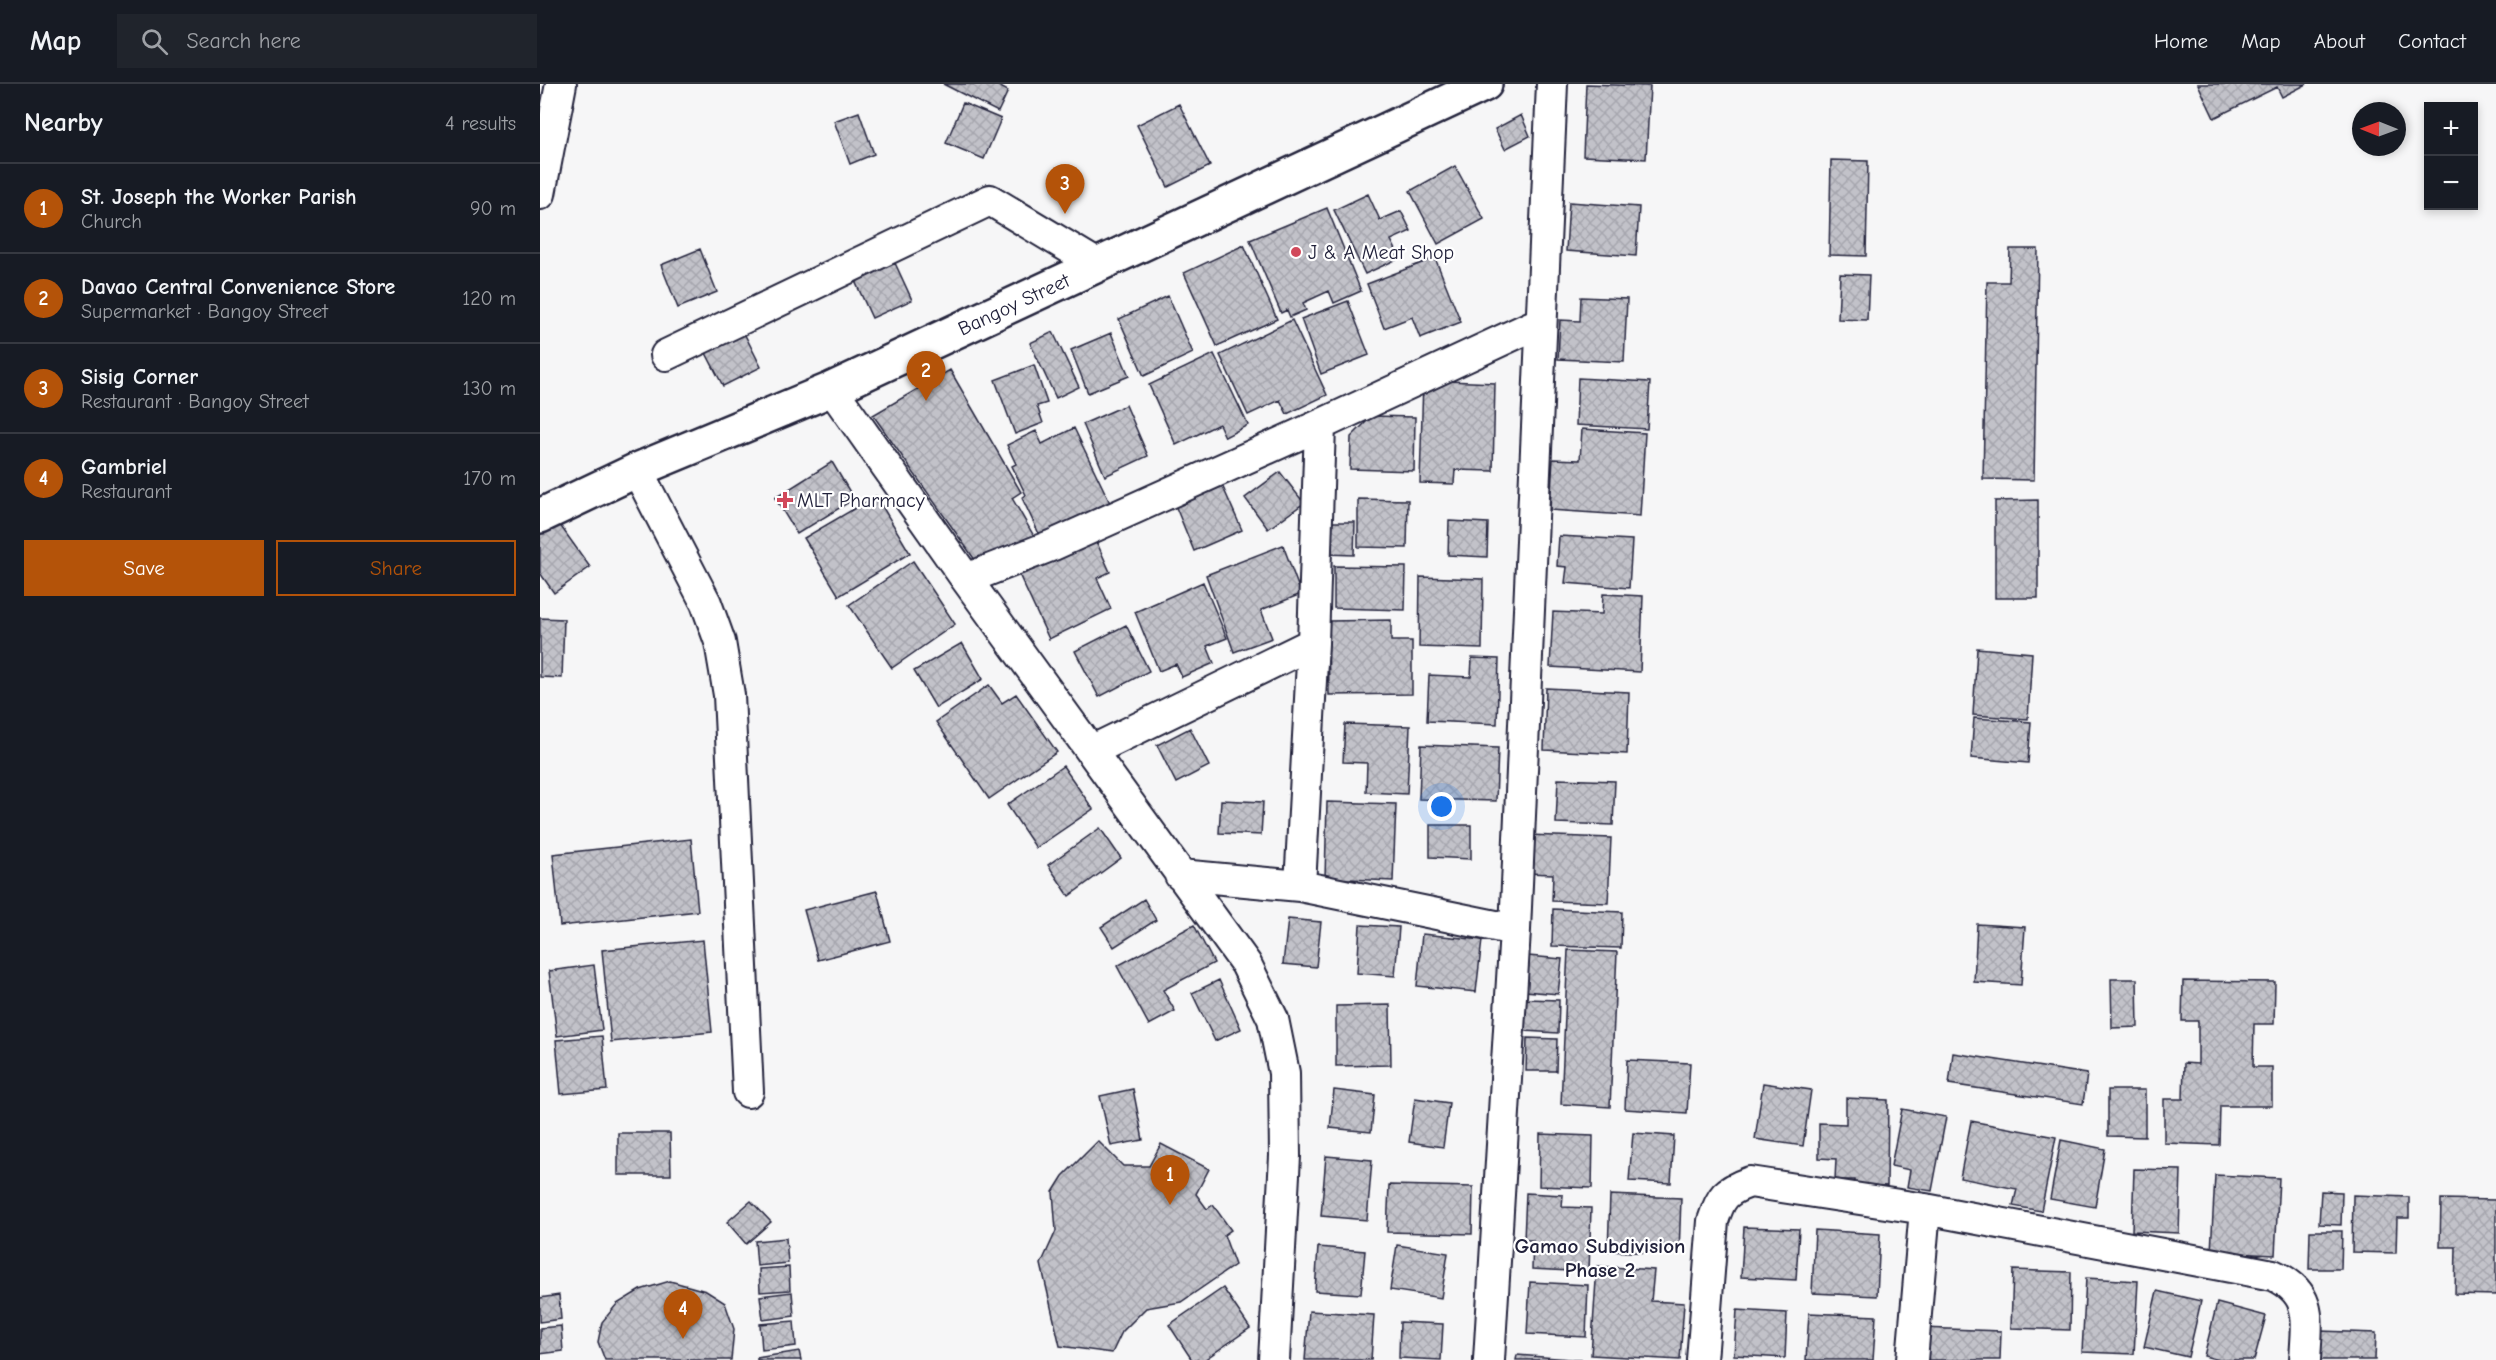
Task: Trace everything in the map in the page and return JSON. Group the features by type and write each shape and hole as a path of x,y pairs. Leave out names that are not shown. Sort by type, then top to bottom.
{"street":[{"path":"540,194 561,84"},
{"name":"Bangoy Street","path":"543,510 832,389 1485,84"},
{"path":"1489,1360 1515,930 1552,84"},
{"path":"666,355 990,200 1098,265"},
{"path":"966,579 1053,545 1320,425 1540,322"},
{"path":"832,389 966,579 1246,964 1272,1019 1284,1073 1285,1156 1274,1360"},
{"path":"1300,886 1313,643 1320,425"},
{"path":"637,470 706,603 720,642 729,695 748,1092"},
{"path":"1091,751 1313,643"},
{"path":"1180,875 1300,886 1515,930"},
{"path":"1702,1360 1713,1221 1719,1202 1730,1189 1750,1182 1925,1209 2273,1275 2290,1283 2301,1294 2307,1317 2305,1360"},
{"path":"1912,1360 1925,1209"}],"building":[{"path":"943,84 995,84 1008,91 998,112"},
{"path":"1586,84 1650,86 1646,159 1583,156"},
{"path":"2198,84 2307,84 2282,97 2277,87 2214,118"},
{"path":"963,103 1001,119 984,159 946,143"},
{"path":"1179,104 1210,166 1168,187 1137,125"},
{"path":"859,112 874,154 850,164 834,121"},
{"path":"1521,115 1530,136 1505,149 1495,129"},
{"path":"1831,160 1868,161 1866,256 1829,255"},
{"path":"1455,166 1484,219 1438,244 1410,191"},
{"path":"1368,194 1380,220 1401,211 1411,231 1391,240 1400,258 1365,274 1334,210"},
{"path":"1569,202 1639,207 1636,256 1566,251"},
{"path":"1327,208 1361,291 1334,303 1329,291 1303,303 1306,310 1290,317 1287,310 1281,313 1250,240"},
{"path":"1244,245 1277,319 1217,346 1184,273"},
{"path":"700,249 717,292 678,308 661,265"},
{"path":"2010,249 2038,249 2034,480 1983,479 1987,282 2009,282"},
{"path":"1435,258 1461,322 1420,338 1412,317 1384,328 1367,284"},
{"path":"895,263 912,300 872,318 855,281"},
{"path":"1840,274 1869,275 1867,320 1838,319"},
{"path":"1168,296 1193,353 1144,376 1119,319"},
{"path":"1581,297 1627,299 1624,362 1558,359 1560,320 1580,321"},
{"path":"1348,301 1369,355 1321,374 1301,319"},
{"path":"1292,320 1327,395 1287,414 1280,400 1248,415 1220,355"},
{"path":"743,331 761,367 723,386 705,351"},
{"path":"1053,332 1079,387 1056,398 1030,343"},
{"path":"1111,333 1129,376 1088,393 1071,350"},
{"path":"1214,354 1248,425 1225,437 1219,424 1176,445 1149,385"},
{"path":"1034,365 1047,403 1037,406 1043,423 1015,434 995,380"},
{"path":"950,370 1021,492 1012,498 1035,538 980,567 873,415"},
{"path":"1578,378 1650,382 1647,429 1576,425"},
{"path":"1423,380 1495,383 1493,471 1455,470 1454,484 1420,483"},
{"path":"1126,405 1148,456 1105,476 1083,424"},
{"path":"1372,416 1415,417 1414,471 1350,469 1351,437"},
{"path":"1074,428 1111,505 1042,540 1022,498 1026,495 1012,466 1016,464 1007,445 1036,431 1042,444"},
{"path":"1582,429 1645,433 1640,516 1550,510 1553,459 1580,460"},
{"path":"832,462 854,499 797,534 775,498"},
{"path":"1280,472 1304,503 1268,529 1245,498"},
{"path":"1222,485 1242,530 1194,551 1175,505"},
{"path":"876,496 910,553 839,596 804,538"},
{"path":"1358,499 1408,500 1407,548 1358,547"},
{"path":"2038,500 2038,598 1995,598 1995,501"},
{"path":"557,521 590,567 554,593 540,573 540,533"},
{"path":"1449,521 1488,523 1487,557 1448,555"},
{"path":"1326,522 1355,522 1354,555 1326,554"},
{"path":"1093,534 1110,572 1097,578 1111,609 1049,639 1017,570"},
{"path":"1559,536 1632,540 1629,588 1565,583 1567,567 1557,566"},
{"path":"1283,545 1301,594 1261,610 1272,638 1234,652 1206,575"},
{"path":"913,561 955,624 892,668 849,605"},
{"path":"1334,566 1406,567 1405,610 1334,608"},
{"path":"1420,577 1483,579 1482,649 1419,647"},
{"path":"1203,582 1227,638 1207,646 1214,663 1182,677 1176,664 1159,671 1135,612"},
{"path":"1603,594 1643,596 1640,672 1550,667 1553,612 1602,614"},
{"path":"540,618 564,619 562,678 540,677"},
{"path":"1391,620 1391,641 1412,641 1412,694 1329,695 1328,621"},
{"path":"1126,625 1149,671 1099,697 1075,651"},
{"path":"962,643 983,679 936,708 914,671"},
{"path":"1977,648 2032,653 2028,719 1973,715"},
{"path":"1472,658 1499,659 1497,724 1427,721 1429,675 1471,677"},
{"path":"989,685 1002,703 1016,694 1057,752 989,799 936,722"},
{"path":"1546,688 1629,692 1627,754 1544,750"},
{"path":"1974,718 2031,722 2028,763 1971,758"},
{"path":"1345,724 1410,726 1407,794 1366,792 1367,763 1343,762"},
{"path":"1190,728 1209,766 1176,783 1157,745"},
{"path":"1421,745 1498,748 1496,801 1419,799"},
{"path":"1063,766 1093,809 1036,848 1007,805"},
{"path":"1558,779 1615,781 1613,825 1556,823"},
{"path":"1221,800 1263,802 1261,835 1219,833"},
{"path":"1327,802 1396,804 1393,881 1325,878"},
{"path":"1430,825 1471,825 1471,859 1430,857"},
{"path":"1100,828 1121,858 1069,896 1048,865"},
{"path":"1527,835 1611,838 1608,903 1552,901 1553,874 1526,873"},
{"path":"691,839 698,911 560,926 553,854"},
{"path":"877,891 890,941 818,960 804,910"},
{"path":"1144,899 1156,920 1114,947 1101,927"},
{"path":"1553,909 1622,912 1621,948 1552,946"},
{"path":"1288,919 1321,922 1316,967 1283,964"},
{"path":"1977,924 2025,927 2021,985 1974,982"},
{"path":"1194,925 1214,963 1163,990 1175,1011 1149,1025 1117,966"},
{"path":"1360,925 1399,927 1395,976 1357,973"},
{"path":"1422,934 1482,940 1476,992 1417,986"},
{"path":"703,940 712,1032 611,1042 602,950"},
{"path":"1568,950 1617,952 1610,1107 1561,1104"},
{"path":"1528,956 1562,959 1558,994 1525,991"},
{"path":"594,965 602,1030 557,1036 549,971"},
{"path":"2111,979 2137,979 2138,1027 2112,1028"},
{"path":"1219,980 1241,1029 1215,1041 1192,993"},
{"path":"2183,981 2275,982 2274,1024 2254,1024 2253,1067 2272,1067 2272,1106 2220,1106 2219,1145 2164,1143 2164,1099 2183,1099 2184,1063 2198,1064 2198,1021 2182,1021"},
{"path":"1525,999 1559,1000 1558,1033 1524,1031"},
{"path":"1390,1005 1391,1065 1336,1066 1336,1006"},
{"path":"602,1036 607,1090 561,1094 556,1040"},
{"path":"1527,1038 1557,1039 1556,1071 1526,1071"},
{"path":"1953,1053 2087,1074 2083,1104 1949,1084"},
{"path":"1627,1060 1690,1063 1687,1113 1625,1109"},
{"path":"1763,1083 1811,1090 1803,1146 1755,1139"},
{"path":"1133,1089 1143,1140 1111,1146 1100,1096"},
{"path":"1334,1090 1375,1095 1371,1132 1330,1128"},
{"path":"2108,1090 2145,1090 2145,1137 2108,1136"},
{"path":"1415,1098 1449,1103 1443,1147 1409,1142"},
{"path":"1846,1098 1888,1100 1887,1186 1855,1185 1855,1180 1835,1180 1836,1159 1819,1158 1819,1123 1846,1124"},
{"path":"1902,1109 1946,1117 1932,1191 1907,1187 1910,1170 1891,1166"},
{"path":"1971,1121 2056,1137 2041,1211 2013,1206 2017,1189 1960,1178"},
{"path":"618,1133 670,1133 671,1175 618,1175"},
{"path":"1633,1133 1674,1136 1671,1183 1629,1181"},
{"path":"1540,1134 1593,1136 1592,1188 1539,1186"},
{"path":"2061,1140 2105,1149 2095,1207 2050,1199"},
{"path":"1098,1141 1123,1166 1149,1166 1161,1144 1209,1169 1196,1194 1207,1209 1213,1205 1231,1230 1224,1235 1235,1265 1181,1302 1146,1308 1122,1332 1112,1353 1060,1346 1041,1264 1056,1231 1053,1192 1063,1176"},
{"path":"1326,1156 1372,1160 1367,1220 1321,1216"},
{"path":"2134,1169 2181,1170 2179,1233 2132,1231"},
{"path":"2215,1175 2279,1178 2275,1255 2211,1252"},
{"path":"1389,1185 1473,1187 1472,1234 1387,1232"},
{"path":"2321,1191 2342,1192 2341,1225 2319,1224"},
{"path":"1526,1193 1563,1195 1562,1207 1591,1208 1589,1272 1532,1269 1533,1240 1524,1240"},
{"path":"1610,1195 1681,1198 1679,1254 1608,1251"},
{"path":"2353,1195 2409,1197 2409,1218 2397,1218 2396,1253 2352,1252"},
{"path":"2441,1199 2496,1200 2496,1295 2455,1294 2456,1247 2440,1247"},
{"path":"751,1201 771,1222 746,1244 727,1222"},
{"path":"1744,1227 1799,1229 1796,1280 1741,1277"},
{"path":"1815,1230 1880,1234 1877,1296 1812,1293"},
{"path":"2310,1231 2342,1231 2341,1269 2309,1269"},
{"path":"786,1238 788,1263 757,1266 755,1241"},
{"path":"1397,1245 1448,1253 1441,1298 1390,1290"},
{"path":"1318,1247 1365,1251 1361,1294 1315,1291"},
{"path":"1597,1266 1654,1270 1651,1301 1684,1303 1680,1360 1591,1355"},
{"path":"789,1267 790,1290 760,1292 759,1269"},
{"path":"2013,1270 2071,1272 2070,1330 2011,1328"},
{"path":"2086,1278 2138,1281 2134,1354 2082,1352"},
{"path":"670,1281 706,1291 725,1303 734,1329 731,1360 605,1360 598,1342 602,1322 617,1304 640,1290"},
{"path":"1530,1282 1588,1285 1586,1337 1527,1334"},
{"path":"1223,1288 1250,1328 1204,1360 1192,1360 1169,1325"},
{"path":"2157,1291 2201,1301 2188,1357 2144,1347"},
{"path":"792,1292 794,1316 763,1320 760,1296"},
{"path":"559,1295 561,1319 540,1322 540,1298"},
{"path":"2217,1303 2266,1316 2254,1360 2219,1360 2204,1356"},
{"path":"1737,1310 1787,1313 1785,1358 1734,1355"},
{"path":"1309,1311 1374,1315 1371,1360 1305,1360"},
{"path":"1809,1313 1876,1316 1873,1360 1806,1360"},
{"path":"794,1321 796,1346 762,1350 760,1324"},
{"path":"1400,1322 1443,1324 1441,1360 1399,1358"},
{"path":"561,1326 563,1351 540,1354 540,1328"},
{"path":"1922,1328 2001,1331 2000,1360 1921,1360"},
{"path":"2320,1331 2376,1333 2375,1360 2320,1360"},
{"path":"799,1351 801,1360 757,1360 757,1358"},
{"path":"1517,1355 1583,1360 1516,1360"}],"place":[{"name":"Sisig Corner","path":"1065,214"},
{"name":"J & A Meat Shop","path":"1296,252"},
{"name":"Davao Central Convenience Store","path":"926,401"},
{"name":"MLT Pharmacy","path":"785,500"},
{"name":"St. Joseph the Worker Parish","path":"1170,1205"},
{"name":"Gambriel","path":"683,1339"}],"district":[{"name":"Gamao Subdivision Phase 2","path":"1600,1258"}]}
